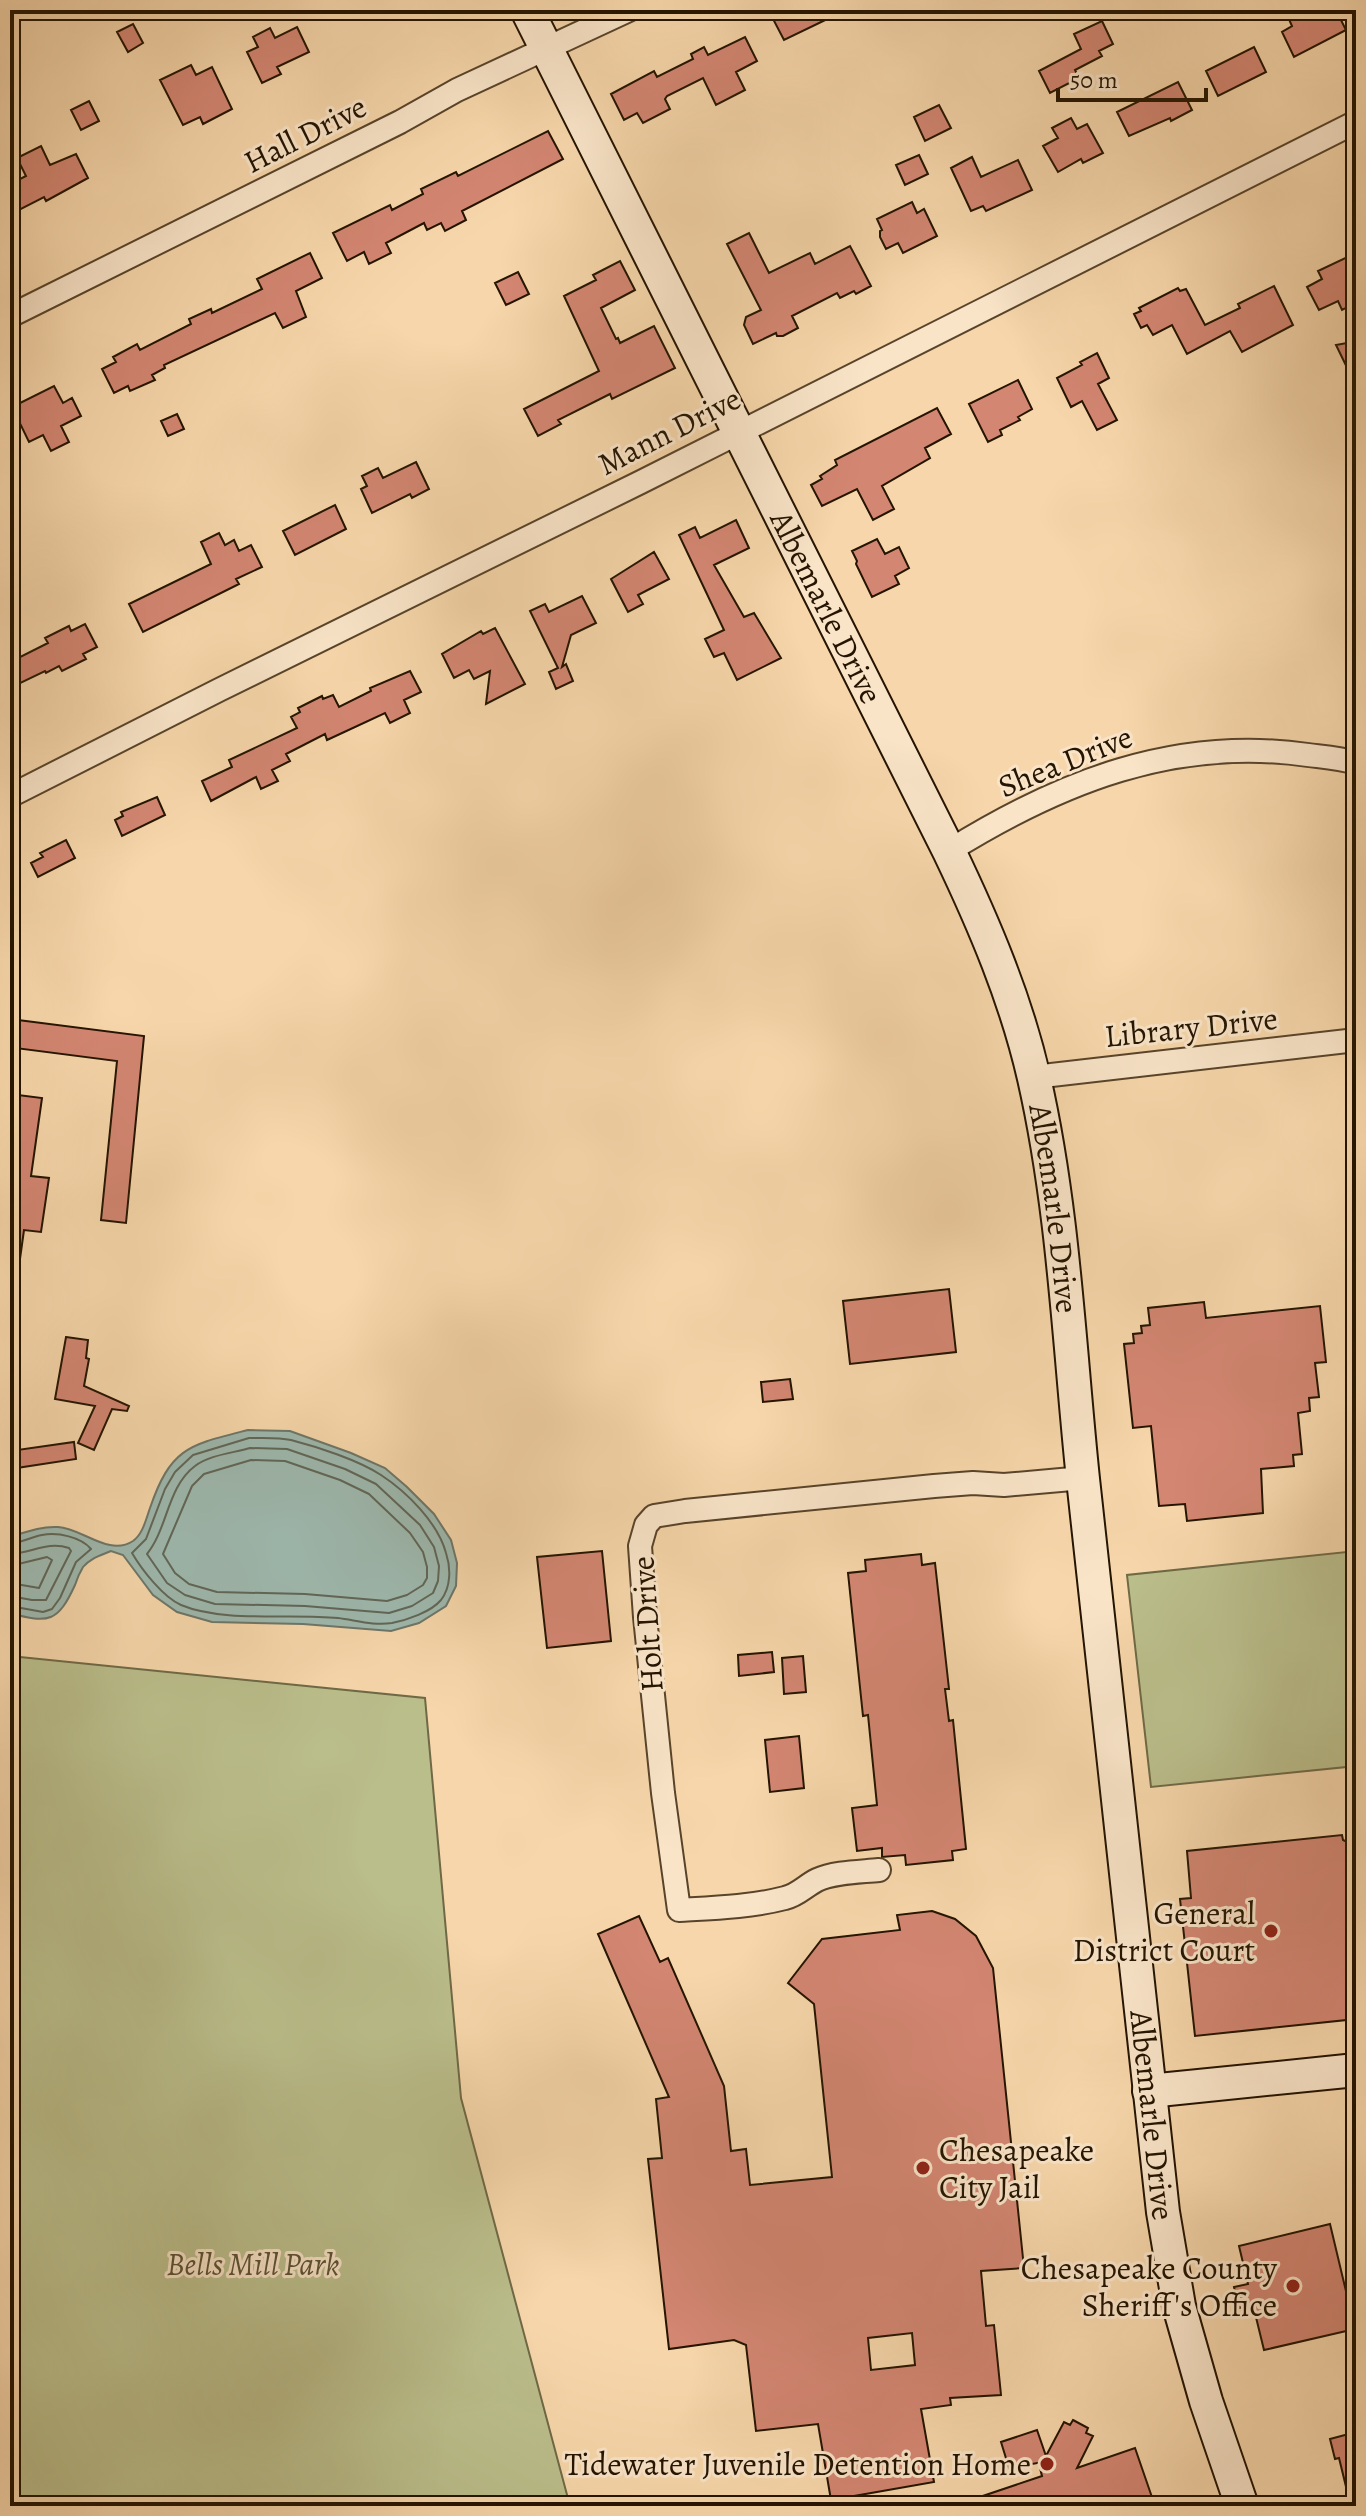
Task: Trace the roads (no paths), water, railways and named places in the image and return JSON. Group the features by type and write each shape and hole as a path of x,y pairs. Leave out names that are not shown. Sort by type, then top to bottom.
{"street":[{"name":"Albemarle Drive","path":"527,10 980,916 998,961 1034,1077 1060,1238 1163,2212 1179,2306 1206,2401 1242,2506"},
{"name":"Hall Drive","path":"10,316 386,129 457,90 629,10"},
{"name":"Mann Drive","path":"10,796 1356,122"},
{"name":"Shea Drive","path":"949,851 985,828 1041,800 1095,777 1155,759 1199,752 1255,749 1356,763"},
{"name":"Library Drive","path":"1034,1077 1356,1040"},
{"name":"Holt Drive","path":"879,1870 829,1876 788,1897 752,1905 679,1910 663,1793 645,1617 640,1546 646,1525 654,1516 685,1511 934,1486 973,1483 1004,1485 1083,1478"},
{"path":"1149,2091 1356,2070"}],"water":[{"path":"248,1430 290,1431 385,1468 407,1487 434,1514 451,1540 457,1563 456,1586 446,1606 419,1623 391,1631 303,1624 212,1622 177,1612 153,1595 123,1555 111,1551 83,1567 63,1607 51,1617 43,1619 10,1613 10,1537 40,1528 58,1527 115,1546 133,1541 142,1530 158,1488 175,1460 197,1445"}],"place":[{"name":"General District Court","path":"1271,1931"},
{"name":"Chesapeake City Jail","path":"923,2168"},
{"name":"Chesapeake County Sheriff's Office","path":"1293,2286"},
{"name":"Tidewater Juvenile Detention Home","path":"1047,2464"}],"park label":[{"name":"Bells Mill Park","path":"253,2264"}]}
